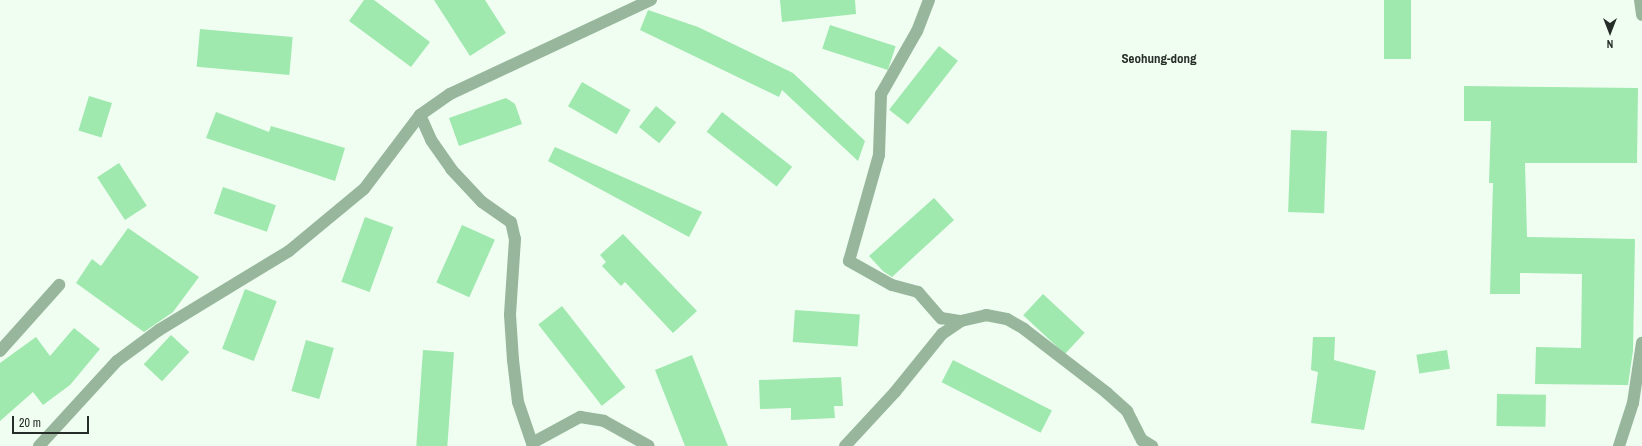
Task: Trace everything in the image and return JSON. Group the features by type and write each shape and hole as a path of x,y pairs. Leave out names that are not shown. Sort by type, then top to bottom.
{"street":[{"path":"39,446 117,361 159,330 289,251 364,189 420,115 450,94 651,0"},
{"path":"929,0 917,31 881,94 879,155 849,261 892,285 918,292 941,318 961,321"},
{"path":"1640,0 1642,15"},
{"path":"420,115 431,140 451,169 482,202 511,222 515,239 510,315 513,360 518,402 532,443 580,417 604,421 649,446"},
{"path":"0,351 60,285"},
{"path":"845,446 895,392 942,334 961,321 986,315 1007,319 1024,329 1107,393 1127,411 1142,440 1152,446"},
{"path":"1619,446 1633,403 1642,343"}],"building":[{"path":"364,0 374,0 430,42 411,67 349,21"},
{"path":"434,0 485,0 506,33 470,56"},
{"path":"780,0 855,0 856,14 782,22"},
{"path":"1384,0 1411,0 1411,59 1384,59"},
{"path":"648,10 698,27 793,73 865,141 858,161 782,90 779,97 640,30"},
{"path":"830,25 896,46 888,70 822,49"},
{"path":"200,29 293,37 289,75 197,67"},
{"path":"939,46 958,61 908,125 889,110"},
{"path":"582,82 630,110 616,134 568,106"},
{"path":"1464,86 1638,88 1637,163 1525,163 1527,237 1635,239 1633,351 1628,385 1535,384 1536,347 1581,348 1582,274 1520,273 1520,294 1490,294 1493,183 1489,183 1491,121 1464,121"},
{"path":"89,96 112,103 101,137 78,130"},
{"path":"506,98 515,104 522,124 459,146 449,118"},
{"path":"656,106 676,122 659,143 639,127"},
{"path":"216,112 269,132 271,126 345,148 335,181 206,138"},
{"path":"722,112 792,167 777,186 707,132"},
{"path":"1291,130 1327,131 1324,213 1288,212"},
{"path":"555,147 702,212 689,237 548,161"},
{"path":"119,163 147,206 125,220 97,177"},
{"path":"223,187 276,205 267,232 214,213"},
{"path":"934,198 954,220 892,277 883,271 869,256"},
{"path":"365,217 393,227 370,292 341,282"},
{"path":"462,225 495,240 469,297 436,283"},
{"path":"128,228 199,277 173,312 144,332 76,283 92,259 101,266"},
{"path":"623,234 697,311 673,333 625,282 621,286 602,266 606,262 600,255"},
{"path":"245,289 277,301 254,361 222,349"},
{"path":"1043,294 1085,333 1065,354 1023,315"},
{"path":"562,306 625,387 602,406 538,324"},
{"path":"795,310 860,315 858,346 793,342"},
{"path":"74,328 100,349 70,385 43,405 33,392 0,421 0,363 36,337 50,356"},
{"path":"171,335 189,352 162,381 144,364"},
{"path":"1313,337 1335,337 1334,360 1376,371 1364,430 1311,423 1318,372 1311,370"},
{"path":"306,340 334,348 319,399 291,391"},
{"path":"423,350 454,352 447,446 416,446"},
{"path":"1447,350 1450,369 1419,374 1416,355"},
{"path":"692,355 728,446 685,446 655,370"},
{"path":"953,360 1052,410 1041,433 942,382"},
{"path":"841,377 843,406 834,406 835,418 791,420 791,408 760,409 759,380"},
{"path":"1497,394 1546,395 1545,427 1496,426"}],"district":[{"name":"Seohung-dong","path":"1159,59"}]}
